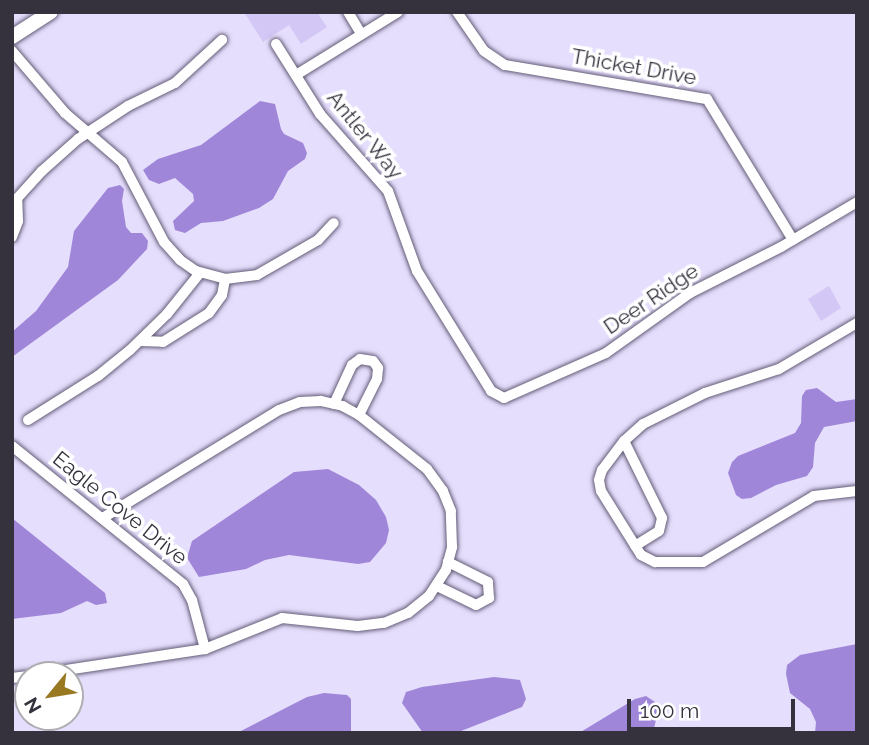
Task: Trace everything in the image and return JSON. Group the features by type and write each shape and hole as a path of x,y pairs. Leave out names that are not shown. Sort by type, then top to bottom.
{"main road":[{"path":"14,33 51,12"}],"street":[{"path":"348,12 361,34"},
{"path":"296,75 398,12"},
{"name":"Thicket Drive","path":"457,12 484,51 505,65 707,99 793,240"},
{"path":"12,237 18,221 14,201 42,171 86,133 128,106 175,83 222,40"},
{"name":"Antler Way","path":"276,44 320,114 388,191 417,271 491,391 500,397"},
{"path":"12,51 54,102 122,162 170,250 183,264 200,273 225,279 244,278 265,271 318,240 334,223"},
{"name":"Deer Ridge","path":"500,397 511,398 606,353 690,293 793,240 857,202"},
{"path":"28,420 98,376 140,341 200,273"},
{"path":"140,341 163,342 204,317 218,302 225,279"},
{"path":"857,323 779,369 705,393 643,424 624,441 601,470 599,486 641,555 653,562 703,562 814,496 857,491"},
{"path":"334,404 352,365 360,359 373,361 378,368 377,379 359,415"},
{"path":"84,667 205,649 282,618 358,626 384,623 413,610 437,586 449,562 453,527 451,511 440,486 427,469 359,415 334,404 305,401 279,410 103,518"},
{"path":"624,441 662,519 659,531 635,546"},
{"name":"Eagle Cove Drive","path":"12,446 183,583 192,600 205,649"},
{"path":"437,586 476,605 489,598 488,582 449,562"}],"shaded area":[{"path":"244,12 317,12 327,27 301,44 289,25 263,42"},
{"path":"260,101 275,104 281,129 284,134 303,143 307,153 305,159 288,171 273,199 259,208 223,221 201,223 185,233 175,230 173,221 194,201 193,194 175,178 159,184 149,180 143,170 158,159 201,145"},
{"path":"120,185 124,189 122,201 126,227 131,233 142,233 148,241 147,249 118,280 12,357 12,332 36,311 68,267 74,231 108,188"},
{"path":"829,286 841,308 821,321 808,299"},
{"path":"817,388 836,402 857,399 857,421 824,427 815,443 813,467 807,476 776,485 751,498 742,499 736,495 728,473 732,462 738,456 795,433 801,423 802,396 806,390"},
{"path":"328,469 359,485 376,500 386,517 389,530 386,543 370,562 358,564 289,555 265,560 246,569 199,577 187,558 192,541 294,472"},
{"path":"12,518 105,593 107,603 96,605 87,601 61,613 12,619"},
{"path":"857,644 857,733 815,733 816,722 810,709 790,693 787,665 800,655"},
{"path":"494,677 520,680 526,699 522,707 456,733 423,733 402,703 406,692 422,687"},
{"path":"324,693 347,695 351,699 351,733 237,733 307,697"},
{"path":"646,696 655,702 658,711 653,733 579,733 635,699"}]}
